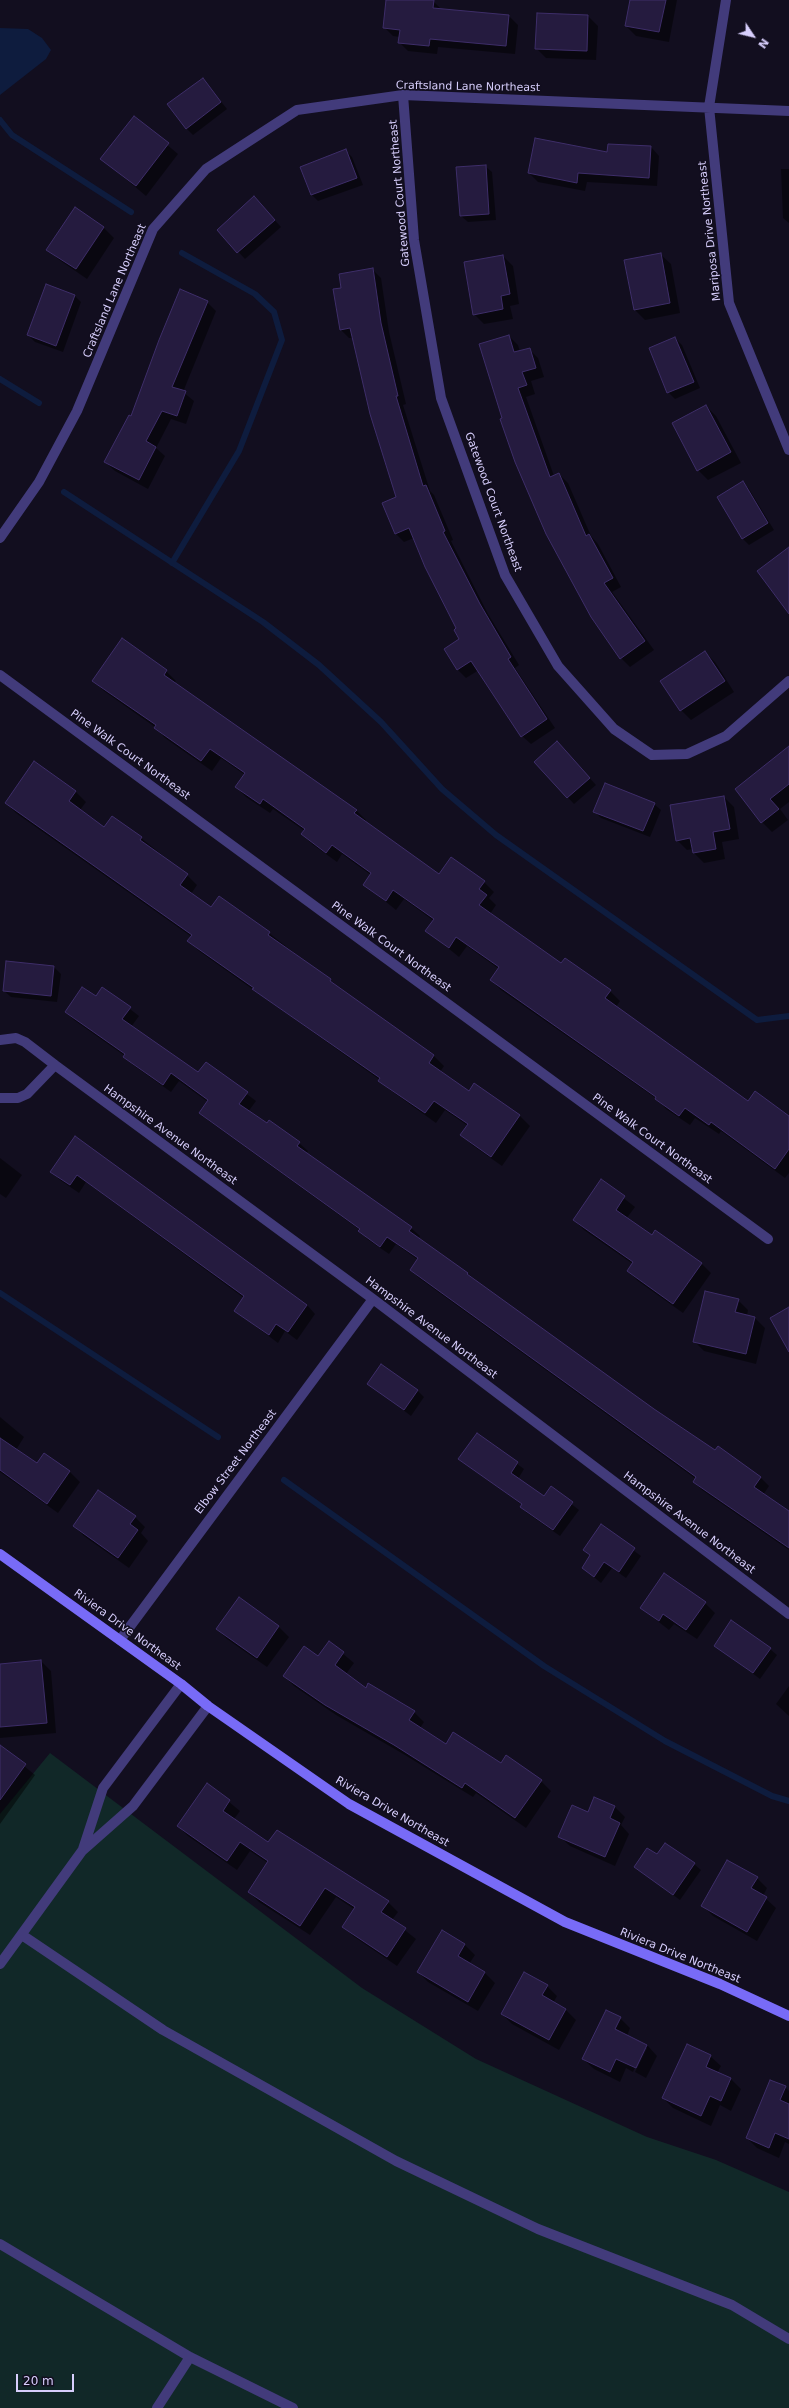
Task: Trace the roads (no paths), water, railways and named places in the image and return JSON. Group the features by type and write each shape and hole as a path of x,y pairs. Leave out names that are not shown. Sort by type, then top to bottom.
{"street":[{"name":"Mariposa Drive Northeast","path":"726,0 709,107 729,303 789,450"},
{"name":"Craftsland Lane Northeast","path":"0,538 39,482 77,411 153,229 206,169 297,110 403,95 789,111"},
{"name":"Gatewood Court Northeast","path":"403,95 414,240 441,398 505,575 558,666 614,729 652,755 687,754 726,736 789,681"},
{"name":"Pine Walk Court Northeast","path":"0,675 768,1239"},
{"name":"Hampshire Avenue Northeast","path":"0,1040 16,1038 25,1042 373,1299 789,1614"},
{"path":"0,1098 18,1098 27,1094 55,1065"},
{"name":"Elbow Street Northeast","path":"120,1640 373,1299"},
{"name":"Riviera Drive Northeast","path":"0,1554 181,1684 208,1706 349,1804 565,1922 720,1984 789,2016"},
{"path":"82,1850 103,1788 181,1684"},
{"path":"0,1964 82,1850 133,1806 208,1706"},
{"path":"22,1935 163,2030 396,2160 538,2229 732,2305 789,2339"},
{"path":"0,2244 190,2357 293,2408"},
{"path":"157,2408 190,2357"}],"water":[{"path":"0,28 28,29 42,38 51,50 46,59 0,95"}],"waterway":[{"path":"0,120 12,135 131,212"},
{"path":"172,563 239,451 282,340 274,312 255,294 182,253"},
{"path":"0,379 39,403"},
{"path":"64,492 263,622 319,665 381,722 442,789 496,835 757,1020 789,1016"},
{"path":"0,1293 218,1437"},
{"path":"284,1480 544,1666 665,1741 772,1796 789,1801"}]}
